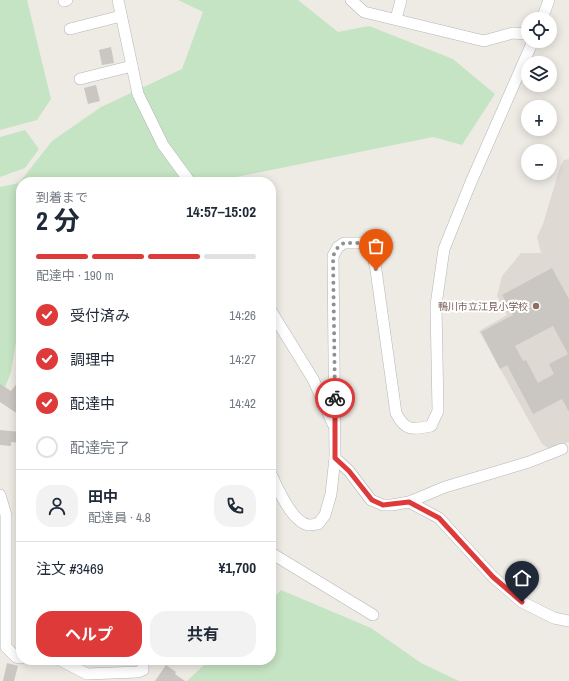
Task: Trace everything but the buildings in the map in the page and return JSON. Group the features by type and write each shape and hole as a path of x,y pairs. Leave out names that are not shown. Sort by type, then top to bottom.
{"street":[{"path":"118,0 138,94 163,145 186,177"},
{"path":"351,0 364,12 484,41 513,33 521,34"},
{"path":"396,19 401,0"},
{"path":"545,12 549,0"},
{"path":"70,29 121,16"},
{"path":"276,486 280,495 297,519 308,525 318,524 325,515 331,494 335,458 333,256 338,247 344,243 362,243 372,251 396,413 401,423 409,429 431,426 438,411 436,304 444,249 471,182 530,48"},
{"path":"80,79 132,66"},
{"path":"276,319 313,380 335,428"},
{"path":"335,458 349,471 372,500 383,505 409,502 445,487 529,462 562,449"},
{"path":"0,495 6,515 2,605 6,647 16,657"},
{"path":"409,502 439,518 493,577 522,602 554,618 569,621"},
{"path":"276,556 373,615"},
{"path":"70,665 87,674 138,672 143,670 143,665"}],"shaded area":[{"name":"鴨川市立江見小学校","path":"569,159 569,442 548,448 542,444 479,331 507,315 497,296 502,276 521,253 541,253 537,237 543,224 560,167 564,160"}],"green space":[{"path":"0,0 27,0 51,99 37,120 0,130"},
{"path":"178,0 298,0 338,32 369,26 453,59 495,94 462,145 433,137 237,177 24,177 52,141 101,107 182,69 203,12"},
{"path":"25,130 39,149 25,168 0,177 0,137"},
{"path":"16,184 16,342 11,372 0,400 0,187"},
{"path":"281,590 371,628 421,663 459,681 187,681 204,665 276,665 276,595"}],"way so far":[{"path":"335,398 333,256 338,247 344,243 362,243 372,251 376,270"}],"place":[{"name":"鴨川市立江見小学校","path":"536,306"}],"route":[{"path":"335,398 335,458 349,471 365,493 372,500 383,505 409,502 439,518 452,530 468,551 493,577 522,602"}]}
